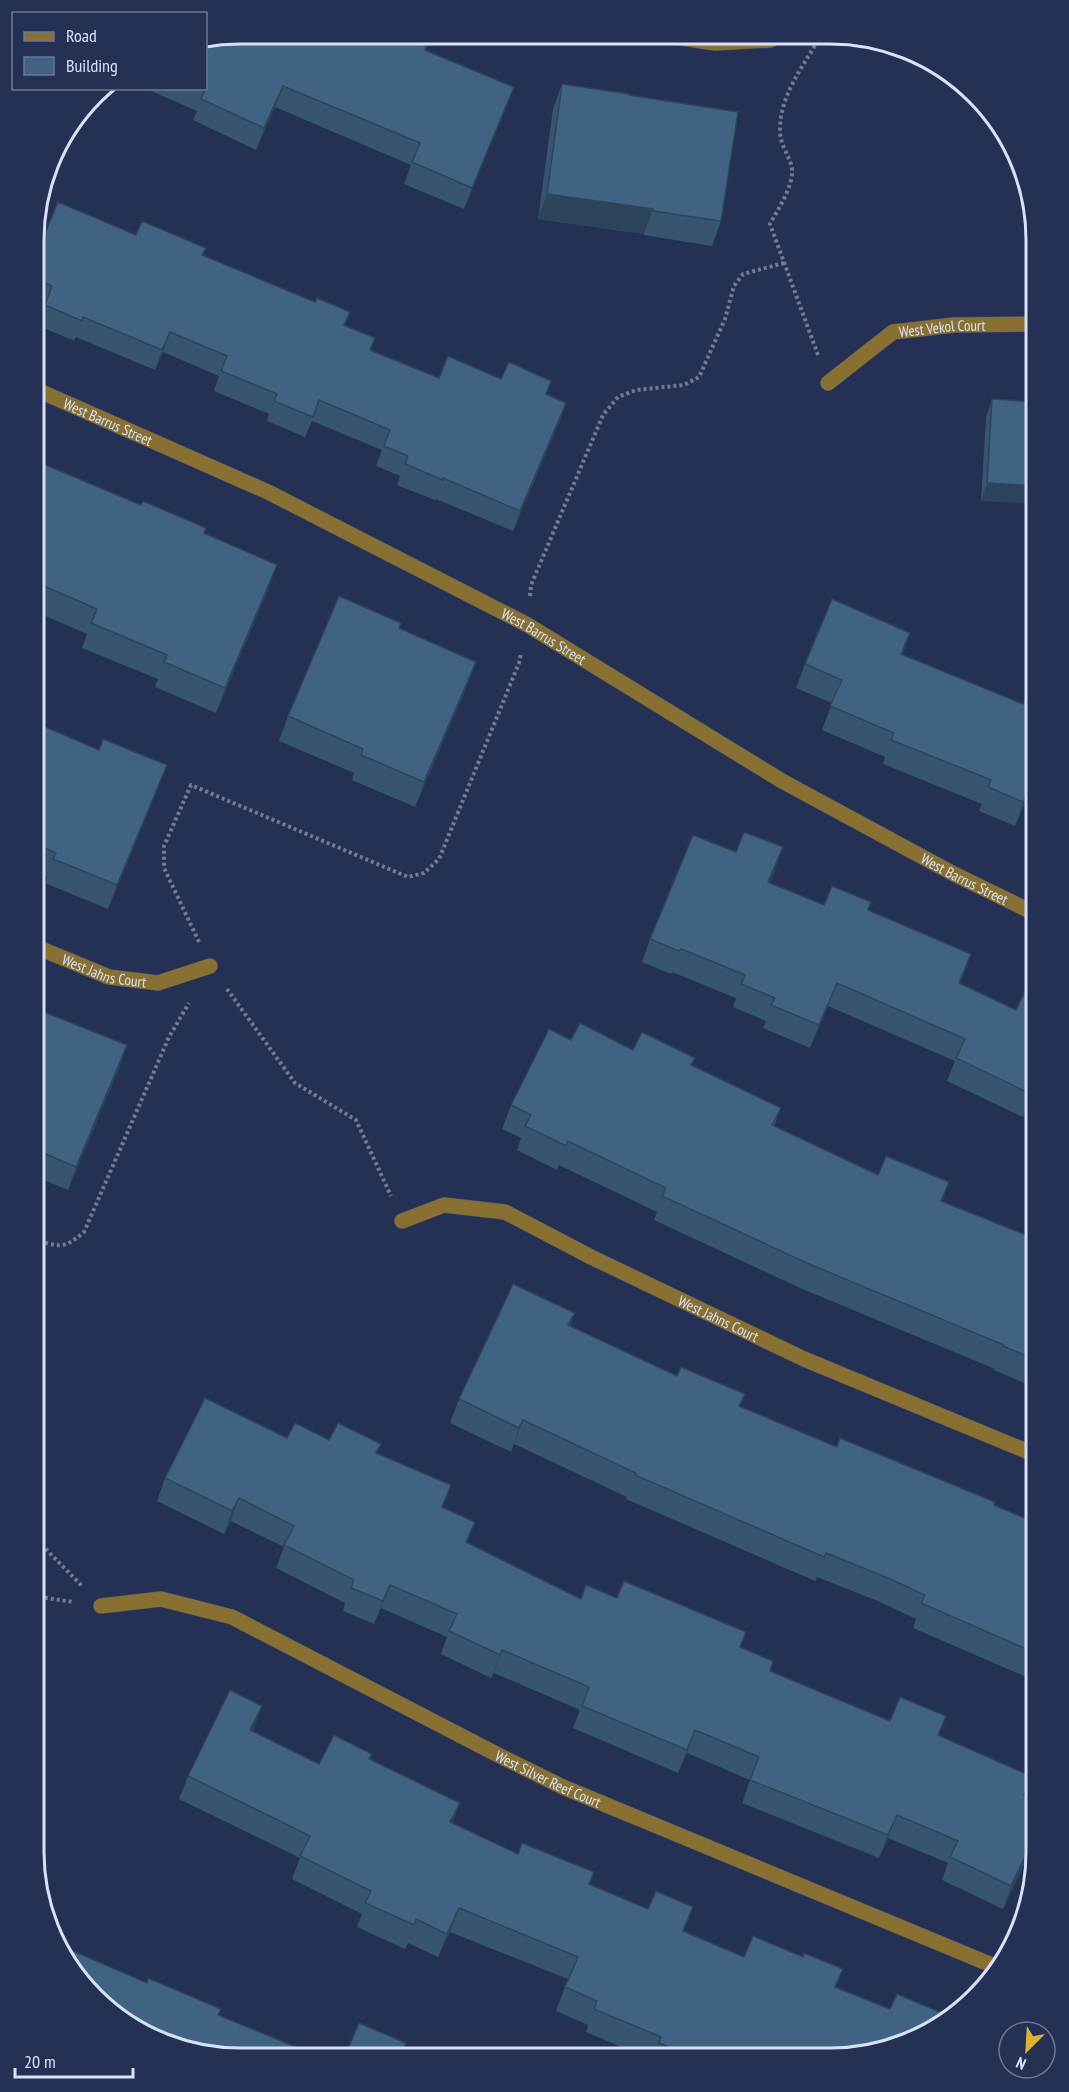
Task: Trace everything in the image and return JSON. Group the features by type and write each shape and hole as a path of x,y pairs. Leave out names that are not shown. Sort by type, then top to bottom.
{"street":[{"name":"West Vekol Court","path":"828,383 893,332 954,325 1026,324"},
{"name":"West Barrus Street","path":"44,393 268,492 526,624 782,781 954,874 1026,909"},
{"name":"West Jahns Court","path":"44,950 110,977 158,983 210,966"},
{"name":"West Jahns Court","path":"402,1221 444,1205 505,1212 591,1257 804,1359 1025,1451"},
{"name":"West Silver Reef Court","path":"101,1606 161,1599 232,1617 563,1787 990,1964"}],"path":[{"path":"816,44 784,100 779,130 792,167 789,186 770,224 828,383"},
{"path":"402,1221 356,1120 295,1083 210,966 164,868 164,846 191,785 408,877 424,873 439,859 519,663 531,585 603,415 618,397 636,390 684,385 699,377 725,319 734,286 744,274 784,262"},
{"path":"44,1243 51,1246 70,1245 84,1232 169,1037 210,966"},
{"path":"44,1547 101,1606"},
{"path":"44,1598 101,1606"}],"building":[{"path":"227,44 422,44 427,46 425,50 514,87 472,188 412,162 420,143 283,86 264,128 201,99 207,90 207,46"},
{"path":"562,84 738,112 721,221 547,194"},
{"path":"58,202 136,235 142,221 206,248 202,255 315,302 317,298 350,312 344,325 375,338 370,350 439,378 448,356 501,379 509,362 551,381 546,394 566,403 520,511 405,464 408,456 384,446 390,430 319,400 313,417 274,401 277,394 221,371 227,356 170,332 162,350 83,317 82,321 45,305 52,286 44,283 44,235"},
{"path":"992,399 1026,401 1026,485 987,483"},
{"path":"44,464 141,505 143,501 206,528 204,533 277,565 225,688 164,662 167,655 91,623 97,609 44,586"},
{"path":"339,596 401,623 399,628 476,662 424,782 361,755 363,749 288,716"},
{"path":"832,599 910,633 901,654 1023,704 1026,698 1026,796 1023,802 988,787 991,780 891,740 894,733 830,706 842,680 805,664"},
{"path":"44,726 99,750 103,739 167,765 117,885 53,859 56,853 44,848"},
{"path":"744,832 783,847 768,882 824,905 832,886 871,902 868,910 971,954 959,983 1016,1010 1026,990 1025,1091 956,1058 965,1039 837,983 819,1025 771,1005 775,998 741,984 745,975 650,939 693,835 736,852"},
{"path":"44,1012 127,1045 76,1167 44,1153"},
{"path":"580,1023 633,1050 642,1032 695,1058 691,1065 781,1108 772,1125 878,1175 886,1156 949,1182 941,1201 1025,1235 1025,1355 809,1264 662,1196 666,1188 568,1141 566,1146 525,1126 531,1115 511,1105 549,1029 571,1040"},
{"path":"513,1284 575,1313 568,1325 677,1376 681,1367 745,1394 739,1406 837,1447 840,1438 995,1502 994,1505 1025,1518 1025,1649 921,1603 925,1595 888,1578 826,1553 824,1557 635,1475 636,1473 523,1420 519,1428 459,1399"},
{"path":"205,1398 287,1438 295,1423 329,1440 338,1423 381,1444 376,1453 451,1485 442,1507 475,1522 466,1542 581,1599 586,1585 617,1598 624,1581 746,1632 740,1647 773,1661 770,1671 890,1721 900,1697 946,1716 938,1735 1025,1773 1025,1857 1011,1886 950,1857 958,1841 897,1815 888,1835 750,1780 759,1757 695,1730 687,1750 582,1706 589,1687 502,1650 500,1655 449,1631 457,1614 390,1585 383,1601 351,1588 354,1580 284,1545 294,1526 239,1498 232,1511 165,1478"},
{"path":"230,1690 262,1706 250,1730 319,1764 334,1735 372,1754 369,1759 460,1803 450,1822 518,1854 522,1843 594,1872 589,1884 648,1909 656,1891 693,1907 683,1931 744,1957 753,1936 803,1957 804,1953 843,1969 835,1987 890,2009 897,1994 942,2013 916,2028 892,2038 855,2047 671,2048 659,2043 661,2037 594,2009 597,2001 565,1987 578,1957 459,1908 447,1934 416,1919 414,1925 365,1903 371,1891 300,1856 310,1836 188,1776"},
{"path":"70,1949 147,1983 148,1978 221,2009 218,2015 299,2048 214,2047 165,2034 120,2008 84,1972"},
{"path":"359,2023 406,2043 404,2048 348,2048"}]}
